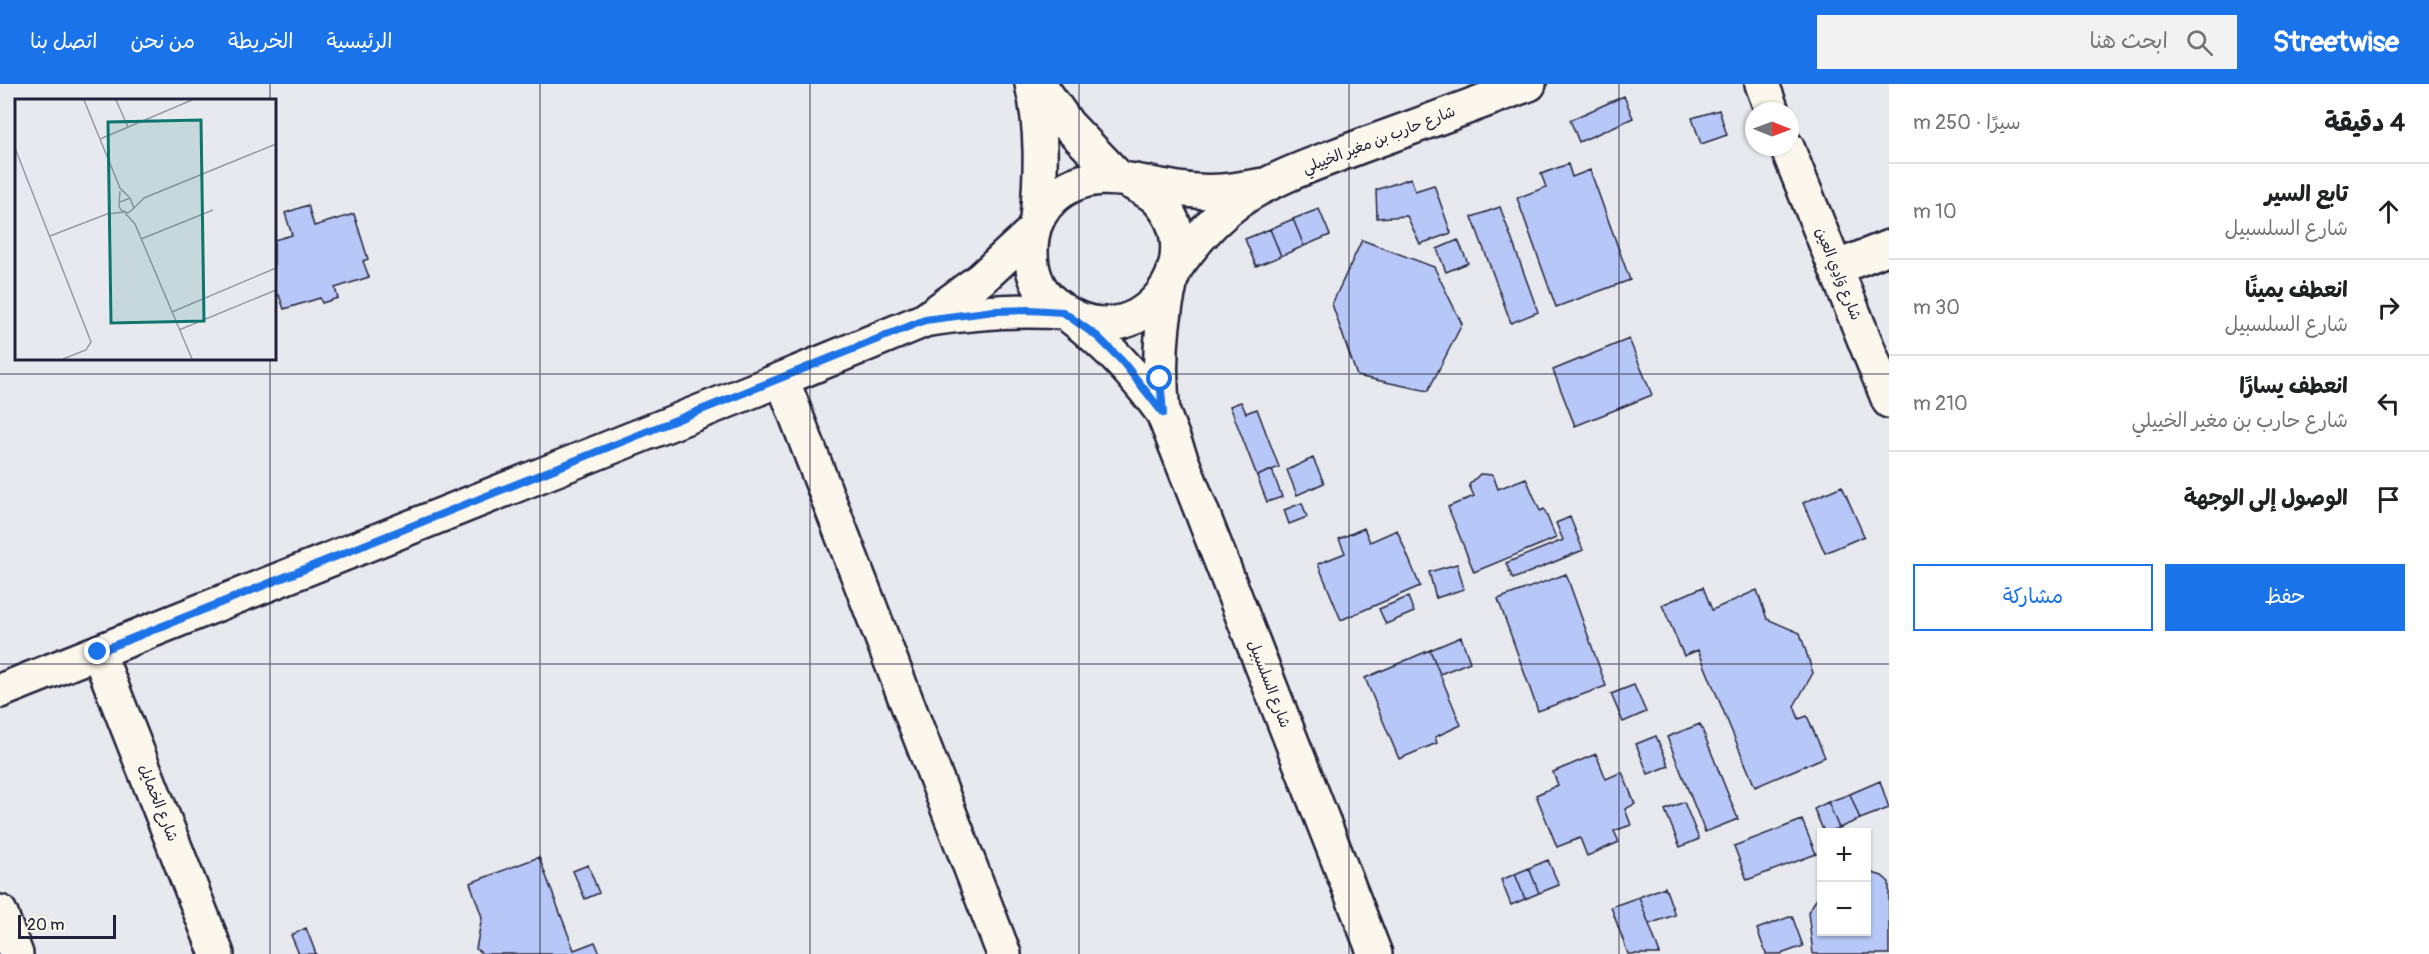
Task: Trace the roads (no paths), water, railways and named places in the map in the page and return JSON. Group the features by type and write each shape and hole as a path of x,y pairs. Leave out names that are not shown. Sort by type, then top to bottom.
{"street":[{"path":"1032,84 1041,142 1035,226 1030,254 1035,277 1046,297 1067,315"},
{"path":"925,320 994,311 1030,310 1067,315 1094,324 1118,323 1140,315 1159,300 1173,275 1177,243 1169,217 1154,196 1124,180 1068,125 1038,84"},
{"name":"شارع حارب بن مغير الخييلي","path":"1173,275 1192,245 1214,222 1238,202 1264,185 1318,162 1529,84"},
{"path":"1762,84 1769,102"},
{"name":"شارع وَادِي العين","path":"1791,156 1889,401"},
{"path":"0,691 925,320 981,279 1035,226 1047,203 1062,190 1099,177 1124,180"},
{"name":"شارع حارب بن مغير الخييلي","path":"1124,180 1197,192 1231,191 1264,185"},
{"path":"1836,268 1889,247"},
{"name":"شارع السلسبيل","path":"1173,275 1163,312 1160,345 1163,413 1375,954"},
{"name":"شارع السلسبيل","path":"1067,315 1098,337 1122,361 1163,413"},
{"path":"782,379 1004,954"},
{"name":"شارع الخمايل","path":"98,652 218,954"},
{"path":"0,912 16,954"}]}
